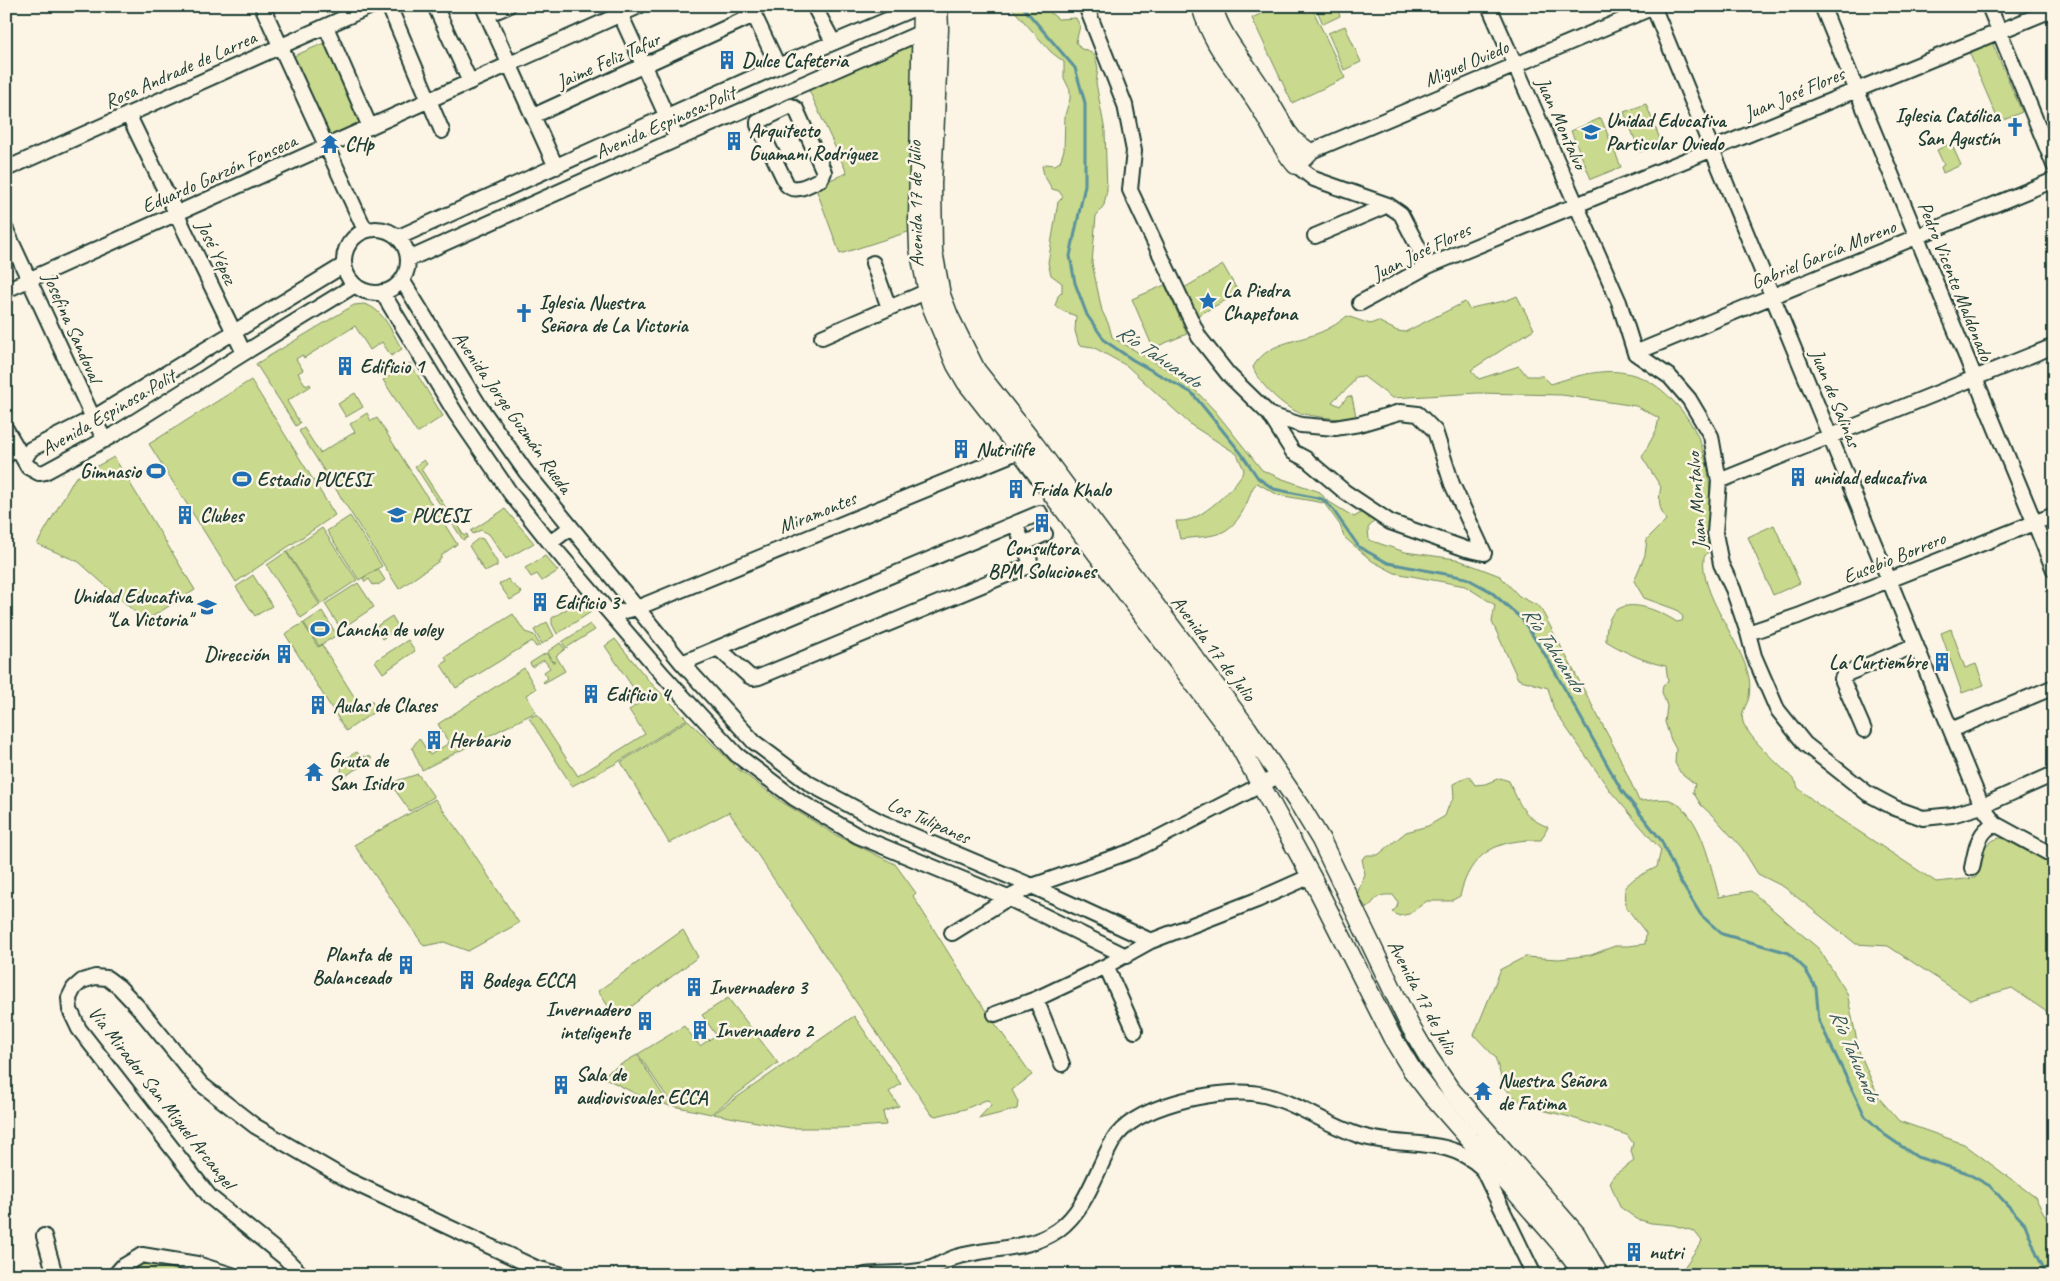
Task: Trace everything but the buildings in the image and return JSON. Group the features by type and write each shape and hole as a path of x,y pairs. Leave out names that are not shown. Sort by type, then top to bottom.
{"main road":[{"name":"Avenida 17 de Julio","path":"921,6 930,31 933,251 941,295 949,316 976,370 1027,448 1235,738 1311,876 1392,1036 1412,1070 1432,1096 1561,1244 1594,1274"},
{"name":"Avenida 17 de Julio","path":"938,6 930,31 918,231 919,248 930,303 956,365 966,382 1027,448 1247,728 1280,775 1321,840 1410,1026 1429,1058 1450,1089 1576,1234 1594,1274"},
{"path":"1201,6 1206,24 1214,41 1256,101 1283,149 1296,165"},
{"path":"1213,6 1217,22 1226,39 1255,78 1287,132 1294,141 1308,152"},
{"name":"Miguel Oviedo","path":"1296,165 1308,152"}],"street":[{"path":"262,6 364,230"},
{"name":"Rosa Andrade de Larrea","path":"6,169 371,6"},
{"path":"389,6 442,131"},
{"path":"435,6 470,82"},
{"path":"508,6 485,11 556,167"},
{"name":"Eduardo Garzón Fonseca","path":"6,290 429,101 618,10 639,6"},
{"path":"814,6 833,42"},
{"name":"Avenida Espinosa Polit","path":"399,237 667,118 778,66 921,6"},
{"path":"1086,6 1125,105 1134,150 1130,190 1199,337 1228,374 1269,414 1293,452 1306,459 1345,492 1390,522 1466,549 1484,553 1452,484 1435,431 1418,414 1400,412 1359,424 1335,428 1301,426 1269,414"},
{"name":"Juan Montalvo","path":"1489,6 1619,302 1635,353 1670,377 1705,423 1711,436 1719,481 1715,533 1721,564 1733,589 1754,656 1777,709 1805,744 1867,793 1895,808 1923,818 1952,815 1982,806 2054,774"},
{"name":"Pedro Vicente Maldonado","path":"1822,6 2054,570"},
{"path":"1989,6 2054,165"},
{"name":"Miguel Oviedo","path":"1308,152 1654,7"},
{"name":"Juan de Salinas","path":"1654,7 1982,806 1995,824"},
{"name":"Juan José Flores","path":"1360,303 1428,266 2054,9"},
{"path":"618,10 677,139"},
{"path":"752,11 778,66"},
{"name":"Jaime Feliz Tafur","path":"533,116 644,66 752,11"},
{"path":"326,27 370,127"},
{"name":"Avenida Espinosa Polit","path":"409,259 767,99 930,31"},
{"path":"767,99 775,113"},
{"path":"790,106 796,109 824,172 821,179 796,189 790,188 787,185 758,128 758,122 775,113 790,106"},
{"name":"José Yépez","path":"128,114 244,353"},
{"path":"1296,165 1314,178 1388,205 1401,214 1406,219 1428,266"},
{"name":"Gabriel García Moreno","path":"1635,353 2054,180"},
{"path":"1315,236 1388,205"},
{"path":"381,228 399,237 404,244 409,259 408,267 402,280 396,286 382,292 372,293 355,285 350,280 344,265 344,255 347,246 353,238 364,230 381,228"},
{"name":"Josefina Sandoval","path":"6,230 105,440"},
{"path":"873,263 889,308"},
{"name":"Avenida Espinosa Polit","path":"344,265 234,334 93,418 32,449 24,460 28,467 39,474 105,440 355,285"},
{"name":"Avenida Jorge Guzmán Rueda","path":"402,280 480,407 526,472 636,608"},
{"path":"822,337 928,291"},
{"path":"382,292 505,487 550,543 613,614"},
{"path":"1719,481 2054,346"},
{"path":"461,420 480,407"},
{"path":"6,429 11,451 24,460"},
{"name":"Miramontes","path":"613,614 636,608 1027,448"},
{"path":"682,664 1040,512"},
{"name":"Eusebio Borrero","path":"1748,633 1798,616 2054,515"},
{"path":"718,648 748,676 753,678 759,677 1028,566 1030,561 1015,523"},
{"path":"550,543 571,528"},
{"path":"1023,544 1045,534"},
{"name":"Los Tulipanes","path":"636,608 682,664 754,742 810,784 881,822 1032,886 1150,941"},
{"name":"Los Tulipanes","path":"613,614 663,675 737,755 794,798 858,836 1008,898 1126,956"},
{"path":"1864,730 1842,679 1844,675 1916,645"},
{"path":"1952,730 2054,687"},
{"path":"952,933 1008,898 1032,886 1135,850 1280,775"},
{"path":"1972,868 1978,840 1989,827 1995,824 2054,856"},
{"path":"995,1014 1036,1000 1126,956 1150,941 1257,900 1311,876"},
{"path":"1106,966 1135,1031"},
{"name":"Via Mirador San Miguel Arcangel","path":"302,1275 284,1257 210,1197 79,1029 70,1010 69,998 74,988 82,981 95,976 107,978 119,987 201,1084 255,1126 348,1180 536,1268 563,1275"},
{"path":"1036,1000 1062,1064"},
{"path":"864,1275 926,1270 956,1257 1026,1244 1044,1238 1059,1229 1072,1217 1084,1200 1114,1139 1127,1125 1171,1104 1201,1096 1231,1093 1253,1094 1273,1098 1336,1128 1360,1136 1384,1142 1445,1147 1460,1151 1482,1168 1534,1275"},
{"path":"44,1236 55,1275"},
{"path":"115,1275 122,1267 142,1255 197,1264 232,1275"}],"green space":[{"path":"1010,6 1042,6 1058,19 1076,18 1080,26 1076,42 1081,49 1087,50 1095,56 1098,68 1096,83 1105,131 1107,190 1104,205 1096,216 1092,263 1102,311 1109,325 1112,337 1175,374 1195,390 1215,411 1262,470 1320,492 1326,500 1354,517 1375,505 1382,513 1368,528 1369,540 1405,552 1456,559 1500,576 1519,596 1540,607 1619,756 1639,801 1670,800 1681,806 1690,816 1703,842 1719,897 1751,891 1819,949 1847,993 1859,1051 1879,1098 1899,1121 1964,1144 2035,1197 2054,1232 2054,1275 1813,1275 1781,1267 1776,1275 1679,1275 1702,1241 1694,1231 1673,1225 1651,1223 1637,1219 1620,1207 1610,1183 1614,1175 1634,1161 1631,1151 1633,1143 1627,1135 1526,1106 1505,1089 1495,1057 1474,1035 1501,969 1525,957 1559,959 1591,955 1615,946 1645,944 1646,933 1626,907 1625,887 1635,878 1657,867 1661,850 1611,792 1554,710 1548,688 1518,679 1492,622 1495,605 1465,586 1395,573 1372,561 1344,537 1340,525 1324,503 1278,495 1257,483 1241,515 1228,529 1212,535 1180,539 1176,521 1187,520 1203,513 1235,484 1244,470 1237,454 1191,425 1127,366 1093,347 1079,345 1075,331 1076,316 1055,306 1058,296 1062,292 1062,283 1051,275 1048,263 1058,202 1063,197 1059,191 1052,189 1044,175 1042,166 1046,164 1055,165 1060,162 1064,150 1065,115 1070,99 1070,90 1064,78 1064,62 1051,52"},
{"path":"1277,6 1311,6 1345,78 1292,103 1252,18"},
{"path":"1315,6 1336,6 1340,16 1323,24"},
{"path":"1345,26 1361,62 1344,70 1328,33"},
{"path":"331,40 368,124 330,140 294,56"},
{"path":"914,41 909,149 911,231 840,254 815,186 847,173 808,88"},
{"path":"1992,42 2022,112 1999,122 1969,52"},
{"path":"1646,104 1662,144 1640,152 1624,112"},
{"path":"1601,118 1621,167 1591,179 1571,131"},
{"path":"1951,143 1961,165 1943,173 1941,167 1944,165 1937,150"},
{"path":"1223,265 1239,293 1197,316 1184,288"},
{"path":"1165,285 1187,334 1153,348 1132,299"},
{"path":"1517,296 1534,329 1471,370 1479,379 1519,366 1527,376 1543,376 1551,384 1586,374 1603,372 1633,375 1648,381 1662,390 1681,410 1694,429 1703,450 1709,480 1708,552 1704,557 1704,572 1714,602 1745,663 1749,678 1749,695 1743,712 1743,722 1746,729 1767,753 1796,782 1798,788 1820,806 1936,882 1975,878 1980,868 1980,855 1990,842 2000,838 2005,838 2054,860 2054,1017 2012,988 1970,1000 1888,946 1856,944 1784,887 1758,874 1742,848 1701,805 1693,792 1695,784 1680,772 1675,763 1676,749 1665,722 1667,706 1662,692 1663,685 1668,682 1666,666 1635,656 1606,641 1608,625 1612,614 1620,608 1641,606 1665,615 1677,622 1682,621 1683,617 1677,610 1644,598 1634,581 1645,555 1647,539 1666,520 1660,504 1661,487 1642,457 1656,431 1659,418 1636,406 1562,395 1478,393 1392,398 1363,376 1355,377 1350,386 1332,402 1340,406 1348,396 1352,397 1356,416 1352,420 1311,416 1294,410 1279,400 1260,380 1253,367 1260,358 1278,346 1321,332 1347,316 1370,324 1378,321 1397,331 1405,332 1465,302 1469,309 1505,301"},
{"path":"364,304 382,316 402,349 391,356 382,342 370,350 355,326 304,358 302,355 296,359 303,370 298,373 306,386 310,384 311,386 287,401 300,423 296,426 256,364 354,305"},
{"path":"410,363 443,416 417,433 383,380"},
{"name":"Estadio PUCESI","path":"251,380 335,515 236,582 149,444"},
{"path":"355,393 363,407 346,417 338,404"},
{"path":"367,413 371,421 377,418 457,544 443,554 439,561 399,589 299,431 304,428 320,453 355,432 350,424"},
{"path":"114,457 195,590 145,621 79,562 37,544 75,478"},
{"path":"424,460 427,464 421,469 464,536 467,534 468,537 463,540 415,466"},
{"path":"505,509 534,543 506,559 489,534 481,530 473,534 471,531"},
{"path":"350,516 382,566 359,580 327,531"},
{"path":"1774,525 1800,583 1773,595 1748,537"},
{"path":"322,528 357,580 321,604 287,552"},
{"path":"479,538 483,539 497,562 497,566 487,571 484,570 469,546"},
{"path":"286,552 320,605 301,618 267,565"},
{"path":"545,556 558,571 542,581 537,574 531,577 525,568"},
{"path":"378,569 385,580 378,585 373,585 369,579 365,582 363,578"},
{"path":"253,575 272,606 255,616 236,587"},
{"path":"508,579 522,593 510,600 499,584"},
{"path":"358,583 374,607 341,629 325,604"},
{"path":"584,603 591,612 557,634 552,624 552,618 573,605 575,609"},
{"name":"Cancha de voley","path":"322,611 337,635 319,646 304,623"},
{"path":"513,614 525,632 534,635 540,645 536,647 532,641 456,688 441,665 447,661 445,657"},
{"path":"392,616 399,628 382,639 375,627"},
{"path":"547,622 554,636 542,644 534,630"},
{"path":"303,623 318,647 322,645 360,706 371,700 377,710 346,731 285,634"},
{"path":"590,624 595,630 566,648 562,642"},
{"path":"1951,629 1965,668 1976,664 1984,685 1962,693 1941,633"},
{"path":"615,639 649,681 687,719 615,764 572,786 529,718 537,714 578,776 645,734 629,710 642,701 605,646"},
{"path":"408,640 415,651 383,673 375,661"},
{"path":"560,643 565,649 556,656 565,671 544,683 548,678 544,672 550,668 544,660 532,667 530,663 546,653 552,662 556,662 552,661 547,652"},
{"path":"524,668 536,689 526,695 536,712 422,770 412,748 419,738 430,755 449,743 438,724"},
{"path":"688,720 737,768 782,802 836,835 895,864 916,893 913,896 976,997 1032,1075 1012,1090 1018,1102 1017,1109 978,1119 991,1105 990,1101 986,1100 965,1109 936,1116 931,1114 729,812 669,843 621,762"},
{"path":"357,752 360,756 371,757 371,764 354,770 342,779 341,770 343,762"},
{"path":"418,774 434,797 410,811 390,783"},
{"path":"1469,776 1475,785 1485,784 1500,778 1509,781 1523,809 1533,819 1548,827 1541,840 1512,842 1488,851 1471,869 1460,896 1451,901 1427,901 1409,914 1399,916 1392,912 1397,907 1398,902 1393,895 1384,895 1367,909 1357,894 1365,874 1362,859 1367,855 1378,855 1406,832 1428,826 1445,816 1454,798 1453,784"},
{"path":"435,799 467,843 519,923 468,951 444,942 424,946 354,845"},
{"path":"683,930 698,957 616,1018 598,991"},
{"path":"728,998 778,1063 711,1114 673,1106 638,1054 684,1026 700,1046 716,1035 702,1015"},
{"path":"854,1016 901,1084 889,1092 899,1106 883,1112 886,1125 840,1128 790,1128 713,1114"},
{"path":"637,1055 670,1106 638,1095 601,1076"},
{"path":"138,1261 219,1275 158,1275 135,1269 130,1275 118,1275"}],"waterway":[{"name":"Río Tahuando","path":"1022,6 1075,68 1085,103 1085,185 1070,256 1075,283 1087,315 1105,341 1133,360 1192,393 1241,453 1258,478 1274,489 1322,499 1331,507 1359,547 1388,563 1466,578 1490,591 1522,619 1549,661 1622,791 1661,840 1679,879 1701,915 1722,934 1789,953 1805,969 1816,988 1819,1021 1865,1116 1885,1135 1917,1157 1965,1172 1990,1186 2025,1224 2047,1275"}],"place":[{"name":"Dulce Cafeteria","path":"727,60"},
{"name":"Iglesia Católica San Agustín","path":"2015,127"},
{"name":"Unidad Educativa Particular Oviedo","path":"1591,132"},
{"name":"Arquitecto Guamaní Rodríguez","path":"734,141"},
{"name":"CHp","path":"330,144"},
{"name":"La Piedra Chapetona","path":"1208,301"},
{"name":"Iglesia Nuestra Señora de La Victoria","path":"524,313"},
{"name":"Edificio 1","path":"345,366"},
{"name":"Nutrilife","path":"961,449"},
{"name":"Gimnasio","path":"156,471"},
{"name":"unidad educativa","path":"1798,477"},
{"name":"Estadio PUCESI","path":"242,479"},
{"name":"Frida Khalo","path":"1016,489"},
{"name":"Clubes","path":"185,515"},
{"name":"PUCESI","path":"397,515"},
{"name":"Consultora BPM Soluciones","path":"1042,523"},
{"name":"Edificio 3","path":"540,602"},
{"name":"Unidad Educativa \"La Victoria\"","path":"207,607"},
{"name":"Cancha de voley","path":"320,629"},
{"name":"Dirección","path":"284,654"},
{"name":"La Curtiembre","path":"1942,662"},
{"name":"Edificio 4","path":"591,694"},
{"name":"Aulas de Clases","path":"318,705"},
{"name":"Herbario","path":"434,740"},
{"name":"Gruta de San Isidro","path":"314,772"},
{"name":"Planta de Balanceado","path":"406,965"},
{"name":"Bodega ECCA","path":"467,980"},
{"name":"Invernadero 3","path":"694,987"},
{"name":"Invernadero inteligente","path":"645,1021"},
{"name":"Invernadero 2","path":"700,1030"},
{"name":"Sala de audiovisuales ECCA","path":"561,1085"},
{"name":"Nuestra Señora de Fatima","path":"1483,1091"},
{"name":"nutri","path":"1634,1252"}]}
